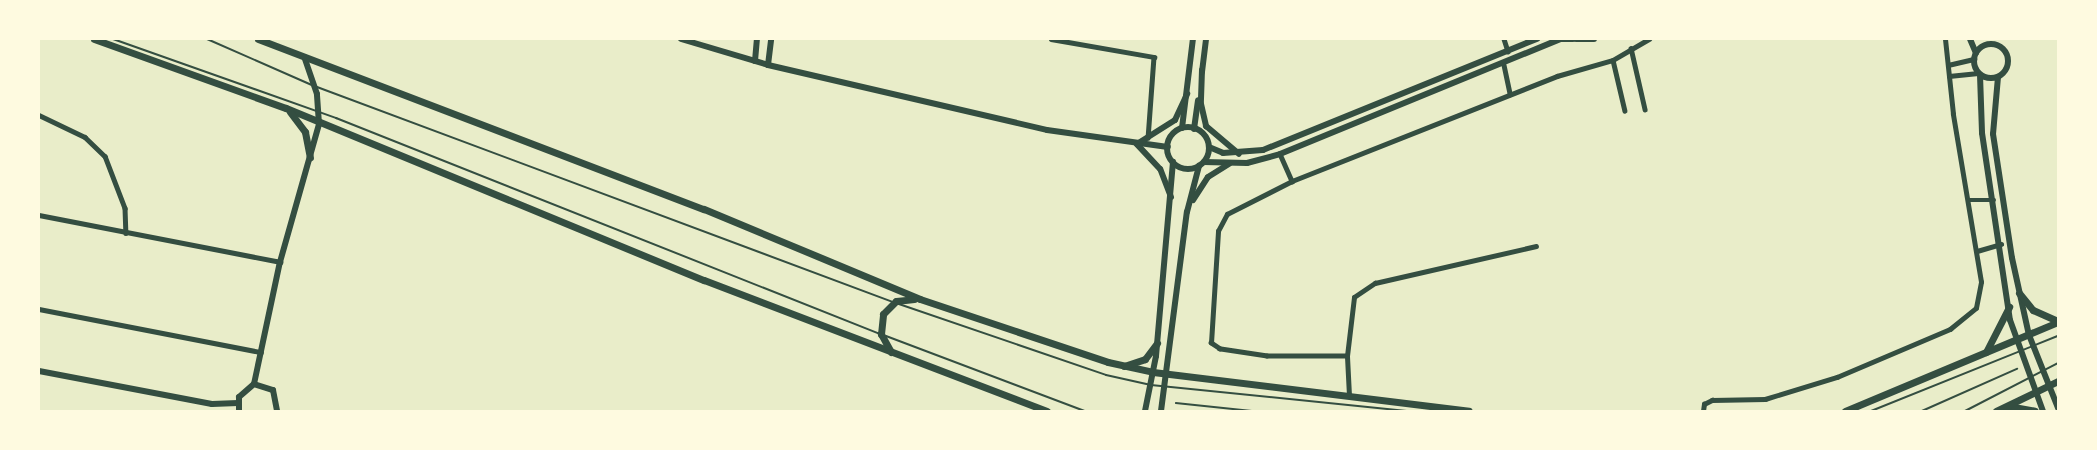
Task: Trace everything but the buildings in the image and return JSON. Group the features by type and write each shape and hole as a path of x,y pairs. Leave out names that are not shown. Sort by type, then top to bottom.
{"main road":[{"path":"94,39 286,108 319,124 891,352 1047,411"},
{"path":"258,39 704,209 920,298 1122,366 1168,374 1469,411"},
{"path":"286,108 305,132 310,158"},
{"path":"2019,293 2033,310 2058,322"},
{"path":"891,352 881,334 883,314 893,302 920,298"},
{"path":"1986,352 2009,307"},
{"path":"1845,411 2058,322"},
{"path":"1122,366 1145,359 1157,343"},
{"path":"1996,411 2058,381"},
{"path":"2006,406 2035,411"}],"street":[{"path":"681,39 768,65 1047,130 1168,147"},
{"path":"755,61 757,39"},
{"path":"768,65 771,39"},
{"path":"1051,39 1154,57 1148,140"},
{"path":"1182,129 1193,39"},
{"path":"1194,129 1206,39"},
{"path":"1504,39 1508,51"},
{"path":"1209,147 1239,154 1286,142 1537,39"},
{"path":"1173,162 1183,168 1201,164 1231,163 1280,154 1504,65 1561,39 1594,39"},
{"path":"1347,356 1267,356 1226,350 1211,343 1218,231 1227,214 1245,202 1293,181 1510,94 1557,76 1613,60 1649,39"},
{"path":"1703,411 1704,404 1712,400 1765,399 1790,394 1891,356 1962,323 1976,308 1982,282 1947,65 1945,39"},
{"path":"1970,39 1979,74 1982,134 2015,340 2043,411"},
{"path":"1984,39 2002,49 2008,62 1998,77 1993,134 2019,293 2029,335 2058,408"},
{"path":"1947,65 1975,56 1984,46 1994,45"},
{"path":"1631,48 1645,109"},
{"path":"39,371 212,404 239,407 243,391 254,384 280,262 319,124 320,113 315,87 304,57"},
{"path":"1613,60 1625,111"},
{"path":"1504,65 1510,94"},
{"path":"1202,70 1202,104 1206,126 1239,154"},
{"path":"1949,76 1979,74 1998,77"},
{"path":"1137,144 1148,140 1175,120 1187,94"},
{"path":"39,115 85,136 105,156 125,208 126,233"},
{"path":"1145,411 1154,372 1171,199 1173,162 1168,147 1172,136 1182,129 1194,129 1206,137 1209,147 1201,164 1188,212 1168,374 1161,411"},
{"path":"1137,144 1160,169 1171,199"},
{"path":"1280,154 1293,181"},
{"path":"1188,212 1202,184 1231,163"},
{"path":"1970,200 1994,200"},
{"path":"39,215 280,262"},
{"path":"1977,251 2001,244"},
{"path":"1349,396 1347,356 1350,308 1354,297 1365,289 1536,246"},
{"path":"39,309 261,352"},
{"path":"254,384 273,390 276,411"}],"lane":[{"path":"113,39 320,113 881,334 1085,411"},
{"path":"207,39 315,87 893,302 1106,375 1166,387 1407,411"},
{"path":"1871,411 2058,336"},
{"path":"1965,411 2058,363"}],"path":[{"path":"1922,411 2017,369"},
{"path":"1176,403 1252,411"}]}
